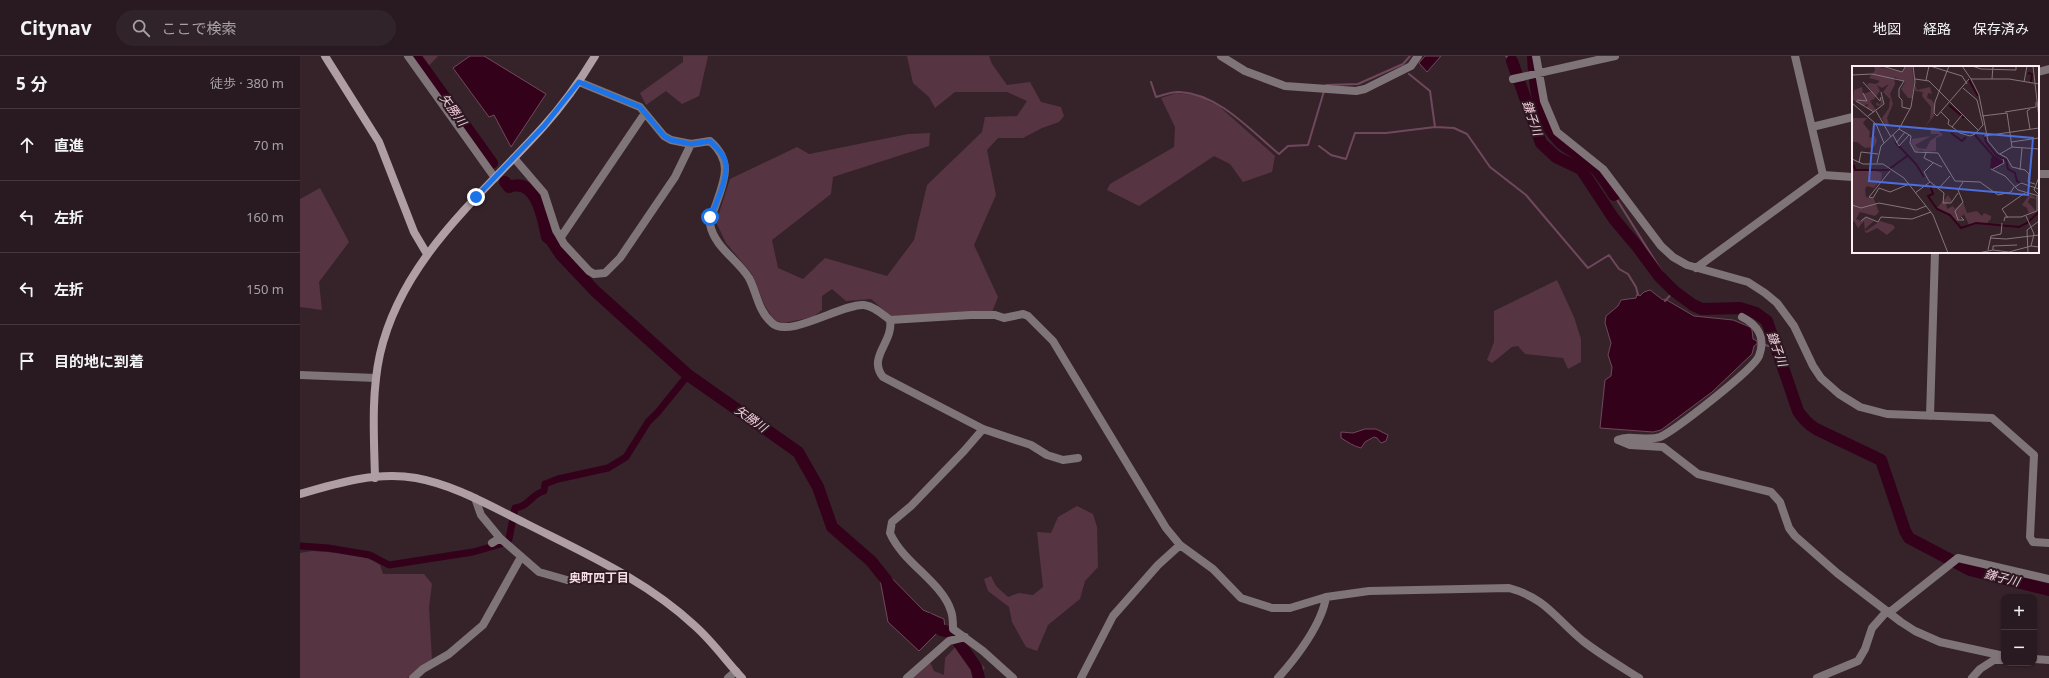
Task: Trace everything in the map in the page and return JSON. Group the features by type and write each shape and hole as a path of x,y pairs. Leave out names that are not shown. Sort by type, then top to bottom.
{"street":[{"path":"325,56 379,142 414,232 427,254"},
{"path":"408,56 494,178"},
{"path":"375,478 374,434 376,378 382,348 403,292 427,254 462,212 544,126 579,82 595,56"},
{"path":"1221,56 1245,71 1285,86 1356,91 1411,66 1418,56"},
{"path":"1536,56 1538,75 1544,101 1557,132 1603,169 1661,246 1673,257 1696,268 1738,278 1766,292 1786,312 1813,366 1821,378 1839,394 1860,407 1879,412 1930,416 1992,418 2034,455 2030,537 2032,542 2049,543"},
{"path":"1513,79 1538,75 1615,56"},
{"path":"1795,56 1823,176"},
{"path":"2039,72 2049,69"},
{"path":"579,82 640,107 664,136 671,140 691,144 710,141 720,150 725,161 725,171 710,217 712,231 746,274 760,308 776,327 784,327 818,320 850,306 863,305 877,310 890,320 971,315 995,315 1004,318 1023,314 1028,316 1053,341 1107,432 1135,474 1159,518 1180,545 1213,569 1241,598 1272,608 1290,608 1326,597 1369,592 1509,588 1524,592 1536,598 1582,640 1639,678"},
{"path":"561,237 645,113"},
{"path":"1812,127 1852,117"},
{"path":"514,158 544,193 556,230 589,271 594,274 605,273 620,258 675,177 691,144"},
{"path":"1696,268 1823,176 1852,176"},
{"path":"1930,416 1936,253"},
{"path":"1742,317 1755,324 1759,329 1760,354 1754,363 1717,397 1661,437 1624,437 1618,440 1630,445 1663,447 1698,474 1774,495 1780,502 1789,528 1795,536 1838,573 1901,622 1928,638 2001,655"},
{"path":"890,320 891,326 889,339 878,359 879,372 883,377 982,429 1031,445 1047,455 1063,460 1078,458"},
{"path":"300,374 376,378"},
{"path":"982,429 964,451 911,506 892,522 890,528 892,538 911,562 943,596 951,611 954,629 1013,678"},
{"path":"300,494 342,482 392,476 415,478 443,485 475,498 624,573 656,594 716,646 742,678"},
{"path":"475,498 481,515 500,538 521,557 540,572 567,580"},
{"path":"492,543 500,538"},
{"path":"1081,678 1113,616 1158,565 1180,545"},
{"path":"413,678 449,654 483,625 521,557"},
{"path":"1817,678 1858,661 1865,649 1872,628 1889,612 1958,558 2049,579"},
{"path":"1278,678 1294,661 1313,631 1324,609 1326,597"},
{"path":"907,678 949,641 965,637"},
{"path":"2037,659 2049,660"},
{"path":"1972,678 1980,669 1994,660 2001,660"},
{"path":"728,678 736,671"}],"shaded area":[{"path":"412,56 438,56 424,71"},
{"path":"470,56 484,56 546,94 511,147 494,115 489,117 453,68"},
{"path":"683,56 708,56 699,96 682,104 666,91 646,105 640,93 683,62"},
{"path":"907,56 989,56 992,64 1007,85 1030,82 1041,102 1061,107 1064,116 1059,122 1042,128 1023,138 998,138 987,150 996,195 974,245 998,297 992,312 892,317 871,299 846,301 832,289 822,296 822,310 813,317 784,323 774,320 765,306 752,274 726,243 716,222 730,179 797,147 809,154 908,134 930,133 929,146 833,177 831,194 772,240 778,268 803,279 825,258 887,276 914,240 927,185 982,132 985,117 1017,116 1027,101 1007,92 955,92 935,108 929,97 913,83"},
{"path":"1425,56 1441,56 1427,72 1419,63"},
{"path":"1177,93 1199,96 1220,107 1275,156 1272,172 1243,182 1230,164 1214,156 1139,206 1107,190 1110,184 1174,147 1175,127 1161,98"},
{"path":"320,188 349,242 319,282 322,310 300,307 300,199"},
{"path":"1557,280 1574,317 1581,339 1581,362 1568,369 1563,358 1525,354 1518,346 1512,347 1492,363 1487,360 1494,342 1494,311"},
{"path":"1650,290 1663,300 1665,299 1694,316 1733,320 1750,327 1752,330 1753,339 1757,341 1757,344 1754,346 1752,354 1712,392 1661,430 1653,432 1600,428 1605,380 1611,376 1612,367 1608,355 1611,343 1605,323 1606,316 1618,306 1621,300 1636,298 1637,294 1640,296 1644,292"},
{"path":"1365,429 1376,429 1388,435 1386,441 1381,443 1374,437 1365,442 1361,448 1341,438 1341,432 1353,433"},
{"path":"1077,506 1093,514 1097,527 1098,567 1085,581 1080,599 1048,625 1037,651 1026,647 1012,622 1009,607 988,591 984,579 991,576 996,586 1008,597 1019,593 1033,595 1043,587 1037,532 1051,533 1058,517"},
{"path":"312,551 356,555 380,565 383,574 424,574 432,584 429,607 432,660 407,678 300,678 300,553"},
{"path":"879,565 923,610 944,619 945,628 937,633 919,651 888,622 878,569"},
{"path":"961,641 985,668 975,678 912,678 930,662 934,671 944,675 945,658"}],"waterway":[{"name":"矢勝川","path":"415,56 492,163"},
{"path":"1325,87 1326,85 1358,84 1403,64 1410,56"},
{"name":"鎌子川","path":"1506,56 1512,61"},
{"name":"鎌子川","path":"1533,56 1536,90 1542,113 1547,124 1560,142 1596,168 1614,195"},
{"name":"鎌子川","path":"1512,61 1541,143 1556,157 1581,169 1614,219 1659,276 1674,291 1693,305 1702,309 1740,308 1756,313 1767,321 1798,411 1806,421 1816,429 1881,460 1905,531 1909,538 1970,570 2049,590"},
{"path":"1409,74 1430,91 1435,127 1454,128 1467,134 1490,167 1526,195 1588,268 1609,255 1619,269 1628,274 1636,287 1638,295"},
{"path":"1151,82 1156,97 1180,92 1194,94 1221,106 1234,115 1279,154 1288,146 1308,145 1324,91"},
{"path":"1319,146 1331,155 1346,159 1355,133 1386,133 1435,127"},
{"name":"矢勝川","path":"505,182 509,187 519,186 526,188 532,194 541,211 547,237 551,240 561,255 595,291 688,375 798,452 818,487 832,527 871,561 887,581"},
{"path":"1614,195 1674,291 1665,301"},
{"path":"1765,345 1775,348"},
{"path":"300,546 328,548 370,555 389,565 473,552 501,544 509,539 515,508 524,505 536,495 544,491 545,484 558,479 608,468 626,457 648,422 688,375"},
{"name":"矢勝川","path":"928,619 941,630 952,633 976,667 979,678"}],"district":[{"name":"奥町四丁目","path":"599,578"}],"route":[{"path":"476,197 544,126 568,98 579,82 640,107 664,136 671,140 691,144 710,141 720,150 726,165 714,209 710,217"}]}
